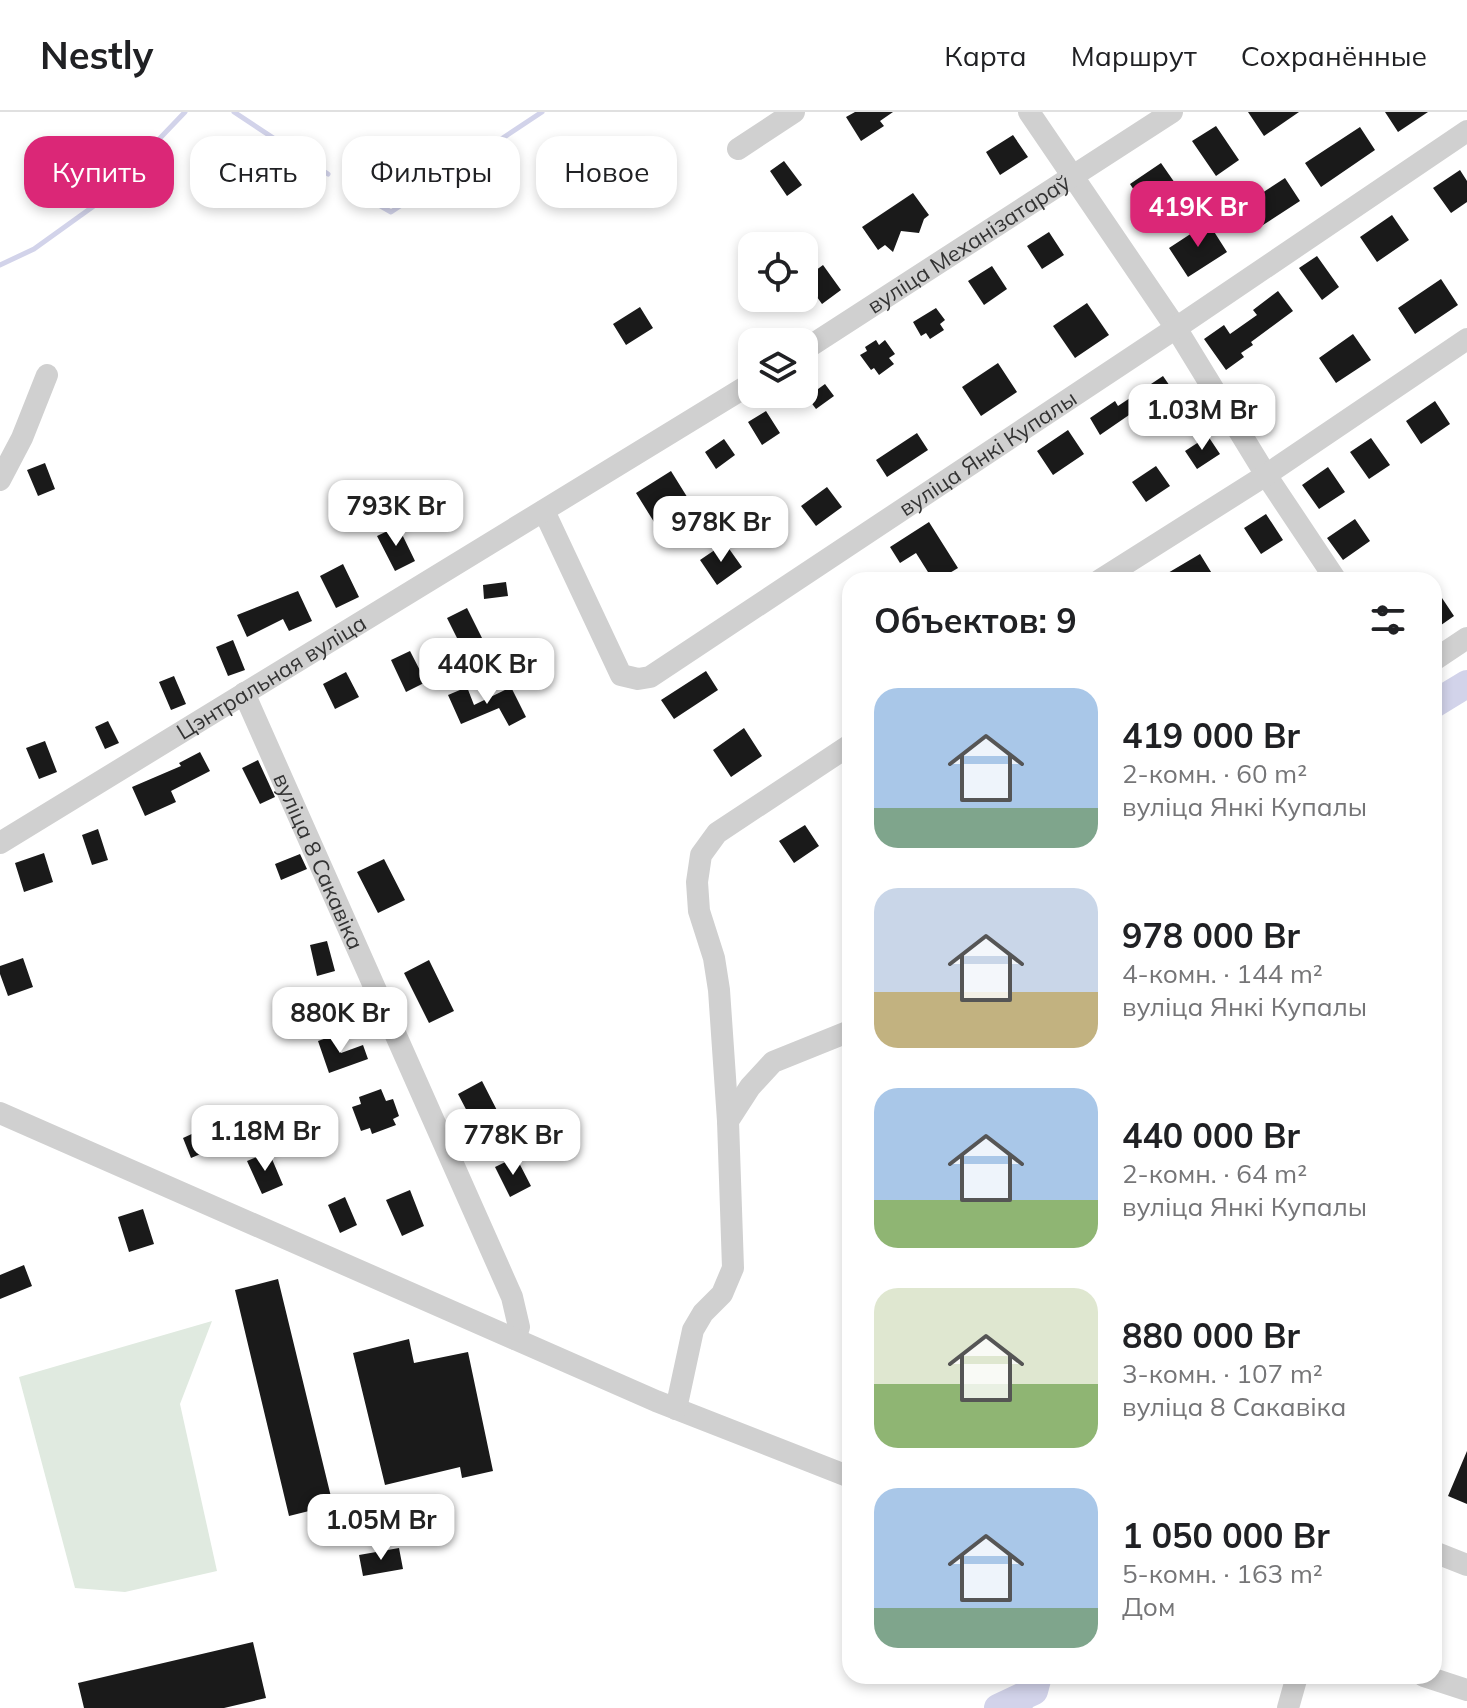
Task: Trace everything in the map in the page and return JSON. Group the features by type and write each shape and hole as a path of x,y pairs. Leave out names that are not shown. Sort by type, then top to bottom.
{"street":[{"path":"738,149 794,112"},
{"path":"1029,112 1176,328 1266,475 1331,572"},
{"name":"вуліца Механізатараў","path":"818,341 1172,112"},
{"name":"вуліца Янкі Купалы","path":"544,511 621,675 638,679 650,677 1467,131"},
{"path":"1113,572 1266,475 1467,339"},
{"path":"0,480 22,438 47,375"},
{"path":"544,511 738,392"},
{"name":"Цэнтральная вуліца","path":"0,843 544,511"},
{"path":"1442,655 1467,638"},
{"name":"вуліца 8 Сакавіка","path":"244,693 512,1297 519,1327 515,1339"},
{"path":"676,1409 693,1330 703,1313 722,1294 733,1268 719,990 714,958 699,911 697,882 701,855 717,833 842,750"},
{"path":"728,1121 750,1087 773,1062 842,1034"},
{"path":"0,1113 676,1409 842,1474"},
{"path":"1442,1555 1467,1565"},
{"path":"1442,1682 1467,1690"},
{"path":"1288,1708 1295,1684"}],"shaded area":[{"path":"212,1321 180,1404 217,1571 125,1592 75,1588 19,1377"}],"building":[{"path":"855,112 893,112 880,121 884,126 861,141 846,117"},
{"path":"1248,112 1299,112 1264,136"},
{"path":"1385,112 1428,112 1398,132"},
{"path":"1216,126 1239,160 1216,176 1192,141"},
{"path":"1360,127 1375,150 1321,187 1305,163"},
{"path":"1013,135 1028,157 1000,175 986,152"},
{"path":"784,161 802,185 787,196 770,171"},
{"path":"1161,163 1177,186 1145,207 1130,184"},
{"path":"1460,170 1467,181 1467,202 1451,213 1433,188"},
{"path":"1285,178 1300,201 1263,225 1248,202"},
{"path":"913,193 929,215 924,219 919,233 901,231 893,252 885,245 878,250 862,227"},
{"path":"1392,215 1409,240 1377,262 1360,237"},
{"path":"1206,219 1227,252 1188,277 1169,248"},
{"path":"1049,232 1064,255 1042,269 1027,246"},
{"path":"1317,256 1339,287 1322,300 1299,268"},
{"path":"823,265 841,290 822,304 818,298 818,269"},
{"path":"992,266 1007,289 984,305 968,281"},
{"path":"1441,279 1458,305 1415,334 1398,308"},
{"path":"1278,291 1293,311 1251,342 1253,345 1241,353 1244,357 1226,370 1204,339 1224,325 1230,334 1257,315 1253,310"},
{"path":"1087,303 1109,335 1075,358 1053,326"},
{"path":"640,307 653,328 626,345 613,324"},
{"path":"936,308 945,320 940,324 944,330 930,339 926,333 921,336 913,322"},
{"path":"1353,334 1371,360 1336,383 1319,358"},
{"path":"876,340 879,345 885,340 895,354 889,358 894,364 879,375 860,355 867,351 865,347"},
{"path":"998,363 1017,392 981,416 962,387"},
{"path":"1163,376 1174,392 1148,409 1145,404 1100,435 1090,418 1115,401 1118,406"},
{"path":"825,384 834,396 818,408 818,389"},
{"path":"1435,401 1450,424 1421,444 1406,421"},
{"path":"766,411 780,433 762,445 748,422"},
{"path":"1068,430 1084,454 1053,475 1037,451"},
{"path":"917,433 928,450 887,477 876,460"},
{"path":"1208,436 1220,454 1197,469 1185,451"},
{"path":"1371,438 1390,465 1369,479 1350,452"},
{"path":"724,439 735,455 716,469 705,452"},
{"path":"45,463 55,489 38,496 27,470"},
{"path":"1156,466 1170,486 1146,502 1132,482"},
{"path":"1328,467 1345,492 1319,509 1302,485"},
{"path":"671,471 694,508 659,530 636,493"},
{"path":"827,487 842,507 816,526 801,506"},
{"path":"1266,514 1283,540 1261,554 1244,528"},
{"path":"1355,519 1370,541 1343,560 1327,538"},
{"path":"929,522 958,568 951,572 928,572 916,553 900,563 890,547"},
{"path":"398,526 415,561 395,571 377,536"},
{"path":"725,543 742,567 717,585 700,560"},
{"path":"1200,554 1211,572 1170,572"},
{"path":"343,564 359,597 336,608 320,576"},
{"path":"506,582 508,596 484,599 483,585"},
{"path":"298,591 312,621 289,631 283,619 247,637 237,615"},
{"path":"1442,598 1454,616 1442,624"},
{"path":"467,608 485,644 465,654 447,618"},
{"path":"233,640 245,670 228,676 216,647"},
{"path":"410,651 426,682 406,692 391,660"},
{"path":"706,671 718,690 674,719 661,700"},
{"path":"346,672 359,697 335,709 323,684"},
{"path":"174,676 186,704 171,710 159,682"},
{"path":"467,687 474,705 511,687 526,717 509,726 499,708 461,724 448,695"},
{"path":"108,721 119,743 105,749 95,727"},
{"path":"744,728 762,756 731,777 713,750"},
{"path":"45,741 57,772 39,779 26,748"},
{"path":"200,752 210,771 171,791 176,802 145,816 132,787 181,766 179,763"},
{"path":"258,760 275,797 260,804 242,768"},
{"path":"805,825 819,846 794,863 779,841"},
{"path":"98,829 108,860 92,865 82,835"},
{"path":"44,853 53,882 24,892 15,863"},
{"path":"300,854 307,869 281,880 275,864"},
{"path":"384,859 405,900 378,913 357,872"},
{"path":"327,941 335,971 317,976 310,945"},
{"path":"23,958 33,987 8,996 0,966"},
{"path":"429,960 454,1011 429,1023 404,973"},
{"path":"335,1035 341,1053 363,1045 368,1059 329,1073 318,1041"},
{"path":"482,1081 505,1126 481,1138 458,1094"},
{"path":"381,1089 386,1101 393,1099 399,1116 393,1119 396,1125 372,1134 370,1128 361,1131 352,1107 361,1104 359,1097"},
{"path":"207,1127 215,1148 191,1158 183,1138"},
{"path":"269,1152 283,1185 262,1194 247,1161"},
{"path":"516,1157 531,1186 510,1197 495,1167"},
{"path":"410,1190 424,1226 402,1236 386,1200"},
{"path":"345,1197 357,1225 340,1233 328,1205"},
{"path":"143,1209 154,1244 129,1252 118,1217"},
{"path":"24,1265 32,1286 0,1299 0,1275"},
{"path":"278,1279 333,1505 289,1516 235,1290"},
{"path":"409,1339 414,1363 468,1352 493,1471 462,1478 460,1467 385,1485 353,1353"},
{"path":"1467,1451 1467,1504 1448,1496"},
{"path":"399,1548 403,1569 363,1576 359,1555"},
{"path":"253,1642 266,1698 224,1708 84,1708 78,1683"}],"waterway":[{"path":"0,265 34,249 98,203 185,112"},
{"path":"234,112 328,174"},
{"path":"506,136 542,112"},
{"path":"384,208 391,212 397,208"},
{"path":"1442,699 1467,684"},
{"path":"998,1708 1034,1691 1036,1684"},
{"path":"1030,1708 1034,1691"}]}
